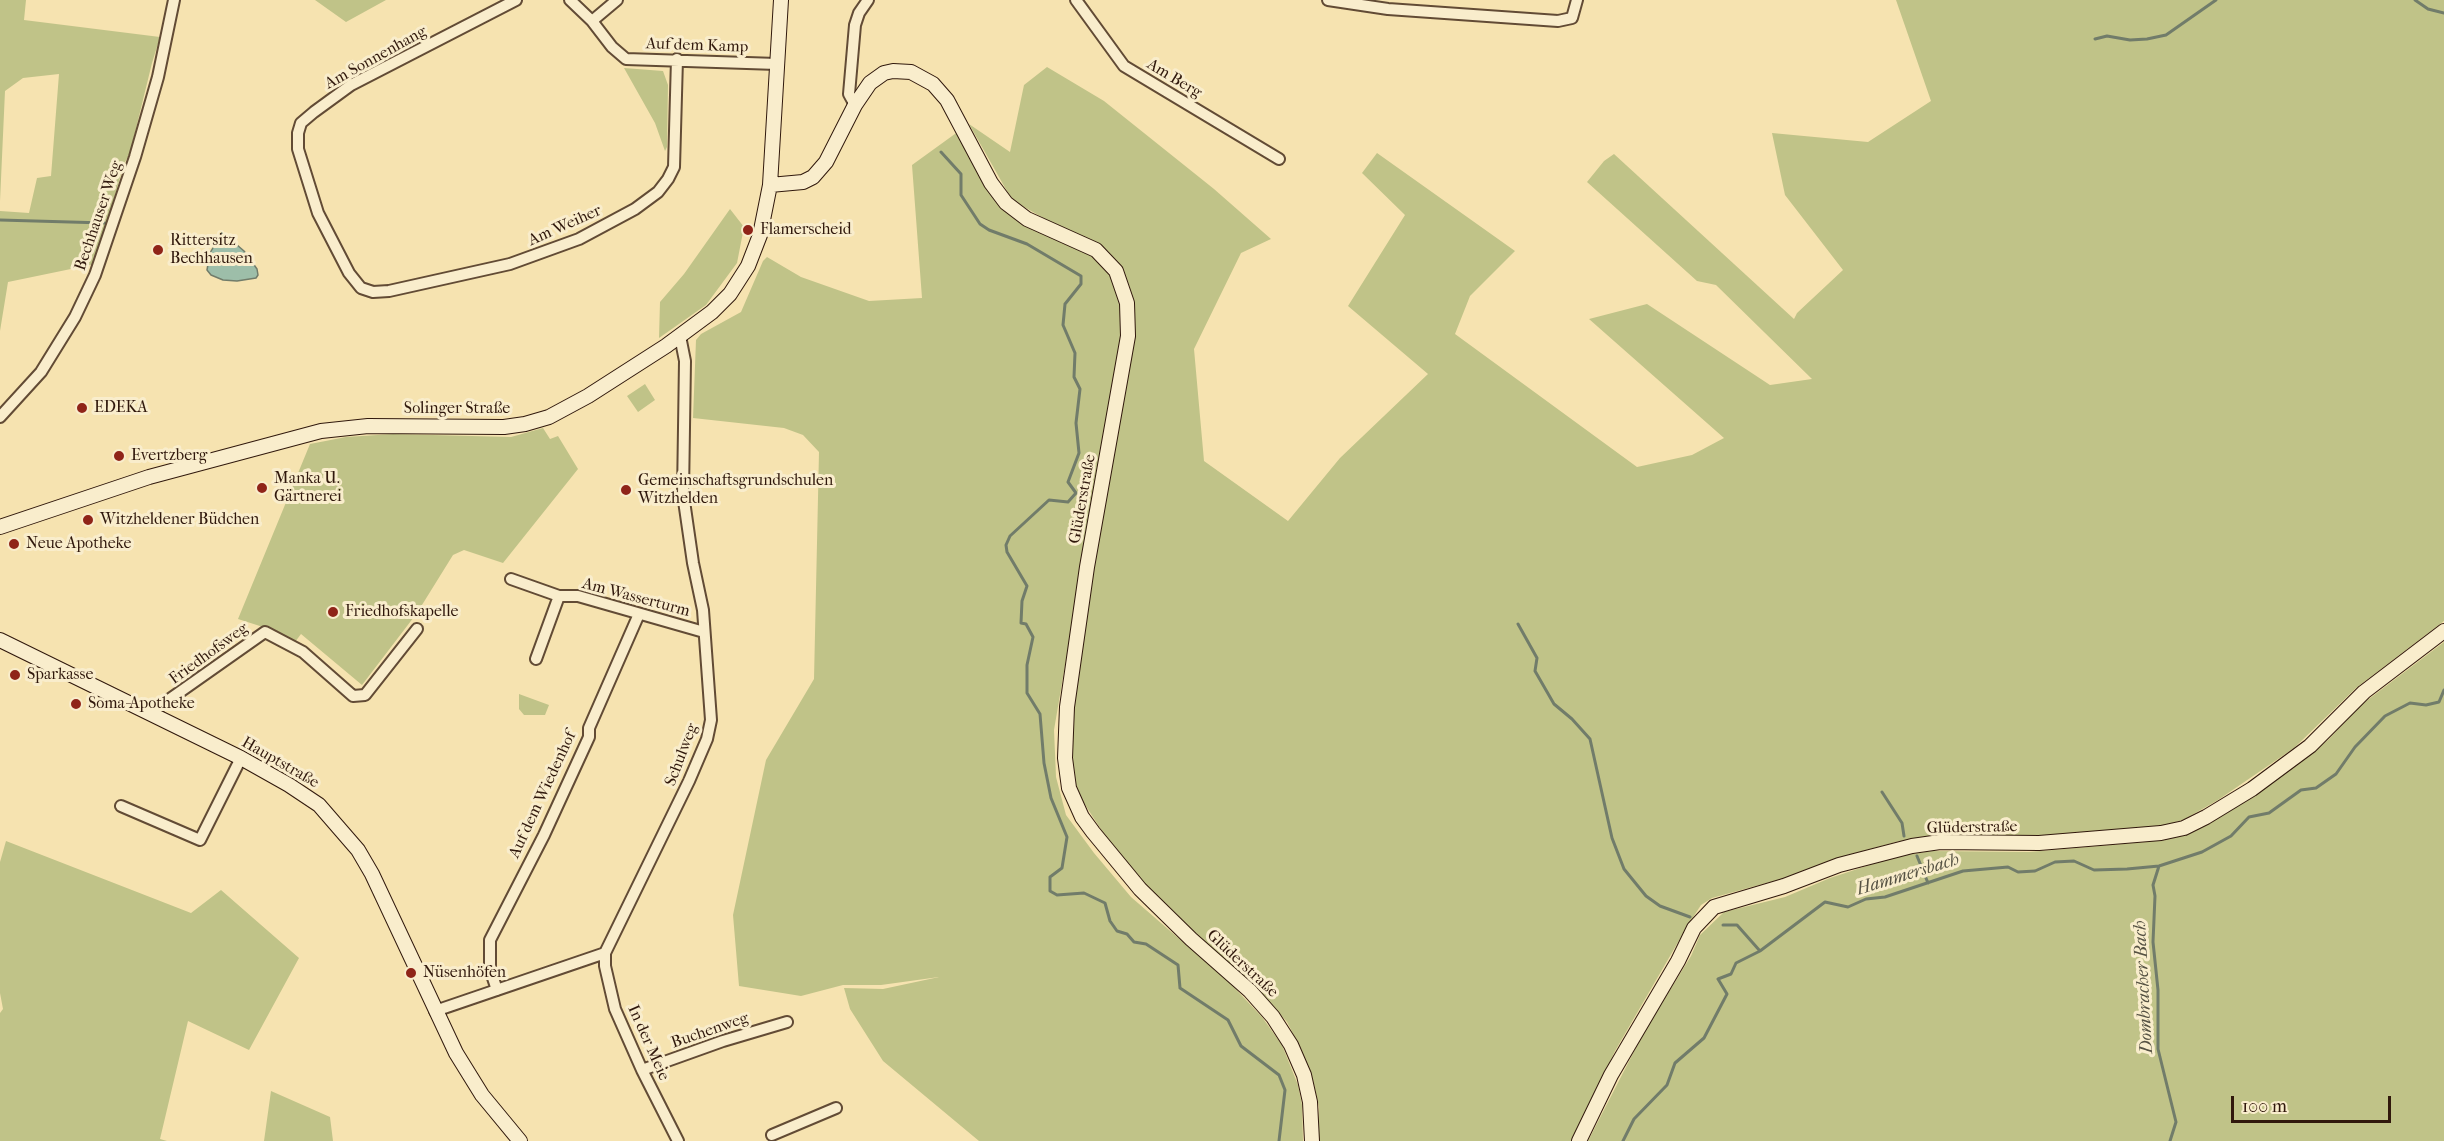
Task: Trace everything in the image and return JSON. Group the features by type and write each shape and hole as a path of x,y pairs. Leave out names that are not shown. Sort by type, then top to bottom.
{"main road":[{"name":"Solinger Straße","path":"0,527 149,477 321,431 368,426 496,428 525,424 549,417 588,396 680,336 712,312 740,281 760,235 770,185 781,0"},
{"name":"Glüderstraße","path":"770,185 786,186 813,177 826,162 855,105 870,83 884,74 911,72 933,84 954,110 991,183 1005,203 1027,219 1096,250 1111,264 1120,280 1127,303 1128,336 1087,567 1067,707 1065,758 1069,788 1082,817 1140,889 1183,932 1250,991 1273,1017 1291,1045 1304,1075 1310,1102 1312,1141"},
{"name":"Glüderstraße","path":"1579,1141 1611,1075 1678,962 1694,928 1714,906 1775,889 1839,865 1912,846 1940,842 2039,843 2161,833 2184,828 2252,789 2310,746 2364,692 2444,631"},
{"name":"Hauptstraße","path":"0,640 241,758 319,805 358,850 435,1011 470,1077 520,1141"}],"street":[{"name":"Bechhauser Weg","path":"0,417 41,372 75,317 95,275 135,157 158,77 174,0"},
{"name":"Am Sonnenhang","path":"349,273 318,213 304,173 298,149 298,133 301,123 351,85 516,0"},
{"name":"Auf dem Kamp","path":"570,0 592,21 612,47 626,59 777,64"},
{"path":"592,21 617,0"},
{"path":"855,105 849,94 855,25 859,13 868,0"},
{"name":"Am Berg","path":"1076,0 1124,66 1279,159"},
{"path":"1328,0 1388,9 1558,21 1572,18 1576,0"},
{"name":"Am Weiher","path":"349,273 361,288 373,292 389,291 484,270 530,258 579,239 635,209 658,192 674,167 677,59"},
{"name":"Schulweg","path":"605,953 689,781 707,739 711,720 703,610 693,563 683,494 685,361 680,336"},
{"name":"Am Wasserturm","path":"511,579 560,596 578,596 704,632"},
{"name":"Am Wasserturm","path":"536,659 560,596"},
{"name":"Auf dem Wiedenhof","path":"497,990 490,969 489,940 543,835 589,737 589,728 639,614"},
{"name":"Friedhofsweg","path":"150,713 265,633 303,652 353,696 365,695 417,628"},
{"path":"121,806 200,840 241,758"},
{"path":"435,1011 605,953"},
{"name":"In der Meie","path":"605,953 605,966 615,1009 642,1070 678,1141"},
{"name":"Buchenweg","path":"642,1070 723,1041 787,1022"},
{"path":"769,1139 836,1107"}],"green space":[{"path":"0,0 26,0 24,20 160,37 130,153 124,164 95,264 8,282 0,331 0,211 29,213 37,178 51,176 59,74 23,78 5,91 0,201"},
{"path":"315,0 386,0 346,22"},
{"path":"1896,0 2444,0 2444,621 2356,688 2294,748 2218,800 2185,819 2167,825 2033,837 1926,836 1848,855 1781,879 1712,898 1701,905 1688,925 1615,1051 1573,1141 1318,1141 1319,1107 1313,1080 1287,1022 1256,987 1182,922 1117,854 1078,794 1071,766 1072,723 1096,556 1134,324 1133,300 1129,285 1119,268 1059,227 1012,200 969,124 1010,152 1024,85 1047,67 1104,101 1214,189 1271,239 1241,253 1194,349 1204,461 1288,521 1340,458 1428,374 1348,306 1405,215 1362,173 1377,153 1515,251 1470,296 1455,334 1637,467 1692,455 1724,438 1589,319 1647,304 1770,385 1812,379 1716,285 1697,281 1587,182 1604,161 1614,154 1794,319 1797,313 1843,270 1785,195 1772,133 1868,142 1931,101"},
{"path":"624,68 663,71 668,85 667,147 665,151 655,123"},
{"path":"959,131 1024,224 1096,258 1108,270 1120,303 1121,333 1116,366 1054,730 1056,777 1066,815 1131,897 1229,982 1262,1017 1282,1045 1298,1085 1302,1105 1303,1141 979,1141 883,1061 850,1009 844,988 883,989 939,977 881,985 843,985 801,996 739,986 733,915 766,760 814,679 819,452 803,435 784,428 693,418 696,340 701,334 741,312 763,261 767,257 801,277 869,301 922,298 912,165"},
{"path":"730,209 744,227 737,263 706,305 659,338 660,302 684,274"},
{"path":"645,384 655,400 638,412 627,396"},
{"path":"543,428 550,439 558,436 578,469 503,563 464,550 453,555 417,613 362,685 301,634 295,642 263,627 238,619 310,444 346,437 393,434 511,437"},
{"path":"2444,642 2444,1141 1588,1141 1644,1032 1691,956 1700,935 1724,912 1785,897 1830,878 1894,857 1932,851 2029,852 2146,842 2177,837 2201,828 2293,767 2328,740 2361,705"},
{"path":"519,694 549,705 545,715 524,715 519,709"},
{"path":"6,841 191,913 221,890 299,958 249,1050 188,1021 160,1139 167,1141 0,1141 0,1013 3,1009 0,993 0,862"},
{"path":"271,1091 330,1117 333,1141 264,1141"}],"shaded area":[{"path":"222,232 244,251 257,269 256,278 237,281 223,280 211,275 207,270 210,253"}],"waterway":[{"path":"2095,39 2107,36 2130,40 2166,35 2216,0"},
{"path":"2415,0 2428,9 2444,13"},
{"name":"Hammersbach","path":"941,152 961,174 961,195 980,224 989,230 1027,244 1081,276 1081,284 1065,304 1063,325 1075,353 1074,377 1080,389 1076,423 1079,453 1068,482 1076,493 1068,502 1049,500 1010,536 1006,545 1007,552 1027,586 1022,601 1021,623 1026,624 1033,637 1027,665 1027,693 1040,714 1044,763 1051,798 1067,837 1062,868 1050,877 1050,891 1057,895 1084,893 1105,903 1110,921 1117,931 1127,934 1134,942 1146,944 1178,965 1180,988 1228,1020 1241,1046 1279,1075 1285,1090 1279,1141"},
{"path":"0,220 105,223"},
{"path":"1518,624 1537,658 1535,671 1554,704 1590,739 1612,838 1624,869 1646,896 1660,906 1690,917"},
{"name":"Hammersbach","path":"1623,1141 1634,1119 1667,1085 1675,1063 1704,1038 1727,994 1718,979 1731,974 1736,963 1760,951 1825,902 1848,907 1866,899 1885,897 1963,871 2008,867 2018,872 2035,871 2055,862 2074,861 2094,870 2127,869 2159,866 2202,852 2231,836 2249,817 2269,813 2301,790 2316,788 2336,774 2355,747 2385,716 2410,703 2426,705 2439,702 2444,690"},
{"path":"1882,792 1902,823 1904,836"},
{"path":"1917,856 1928,883"},
{"name":"Dombracher Bach","path":"2159,866 2153,885 2155,896 2153,942 2158,990 2158,1049 2176,1122 2170,1141"},
{"path":"1723,925 1737,925 1760,951"}],"place":[{"name":"Flamerscheid","path":"748,230"},
{"name":"Rittersitz Bechhausen","path":"158,250"},
{"name":"EDEKA","path":"82,408"},
{"name":"Evertzberg","path":"119,456"},
{"name":"Manka U. Gärtnerei","path":"262,488"},
{"name":"Gemeinschaftsgrundschulen Witzhelden","path":"626,490"},
{"name":"Witzheldener Büdchen","path":"88,520"},
{"name":"Neue Apotheke","path":"14,544"},
{"name":"Friedhofskapelle","path":"333,612"},
{"name":"Sparkasse","path":"15,675"},
{"name":"Soma-Apotheke","path":"76,704"},
{"name":"Nüsenhöfen","path":"411,973"}]}
